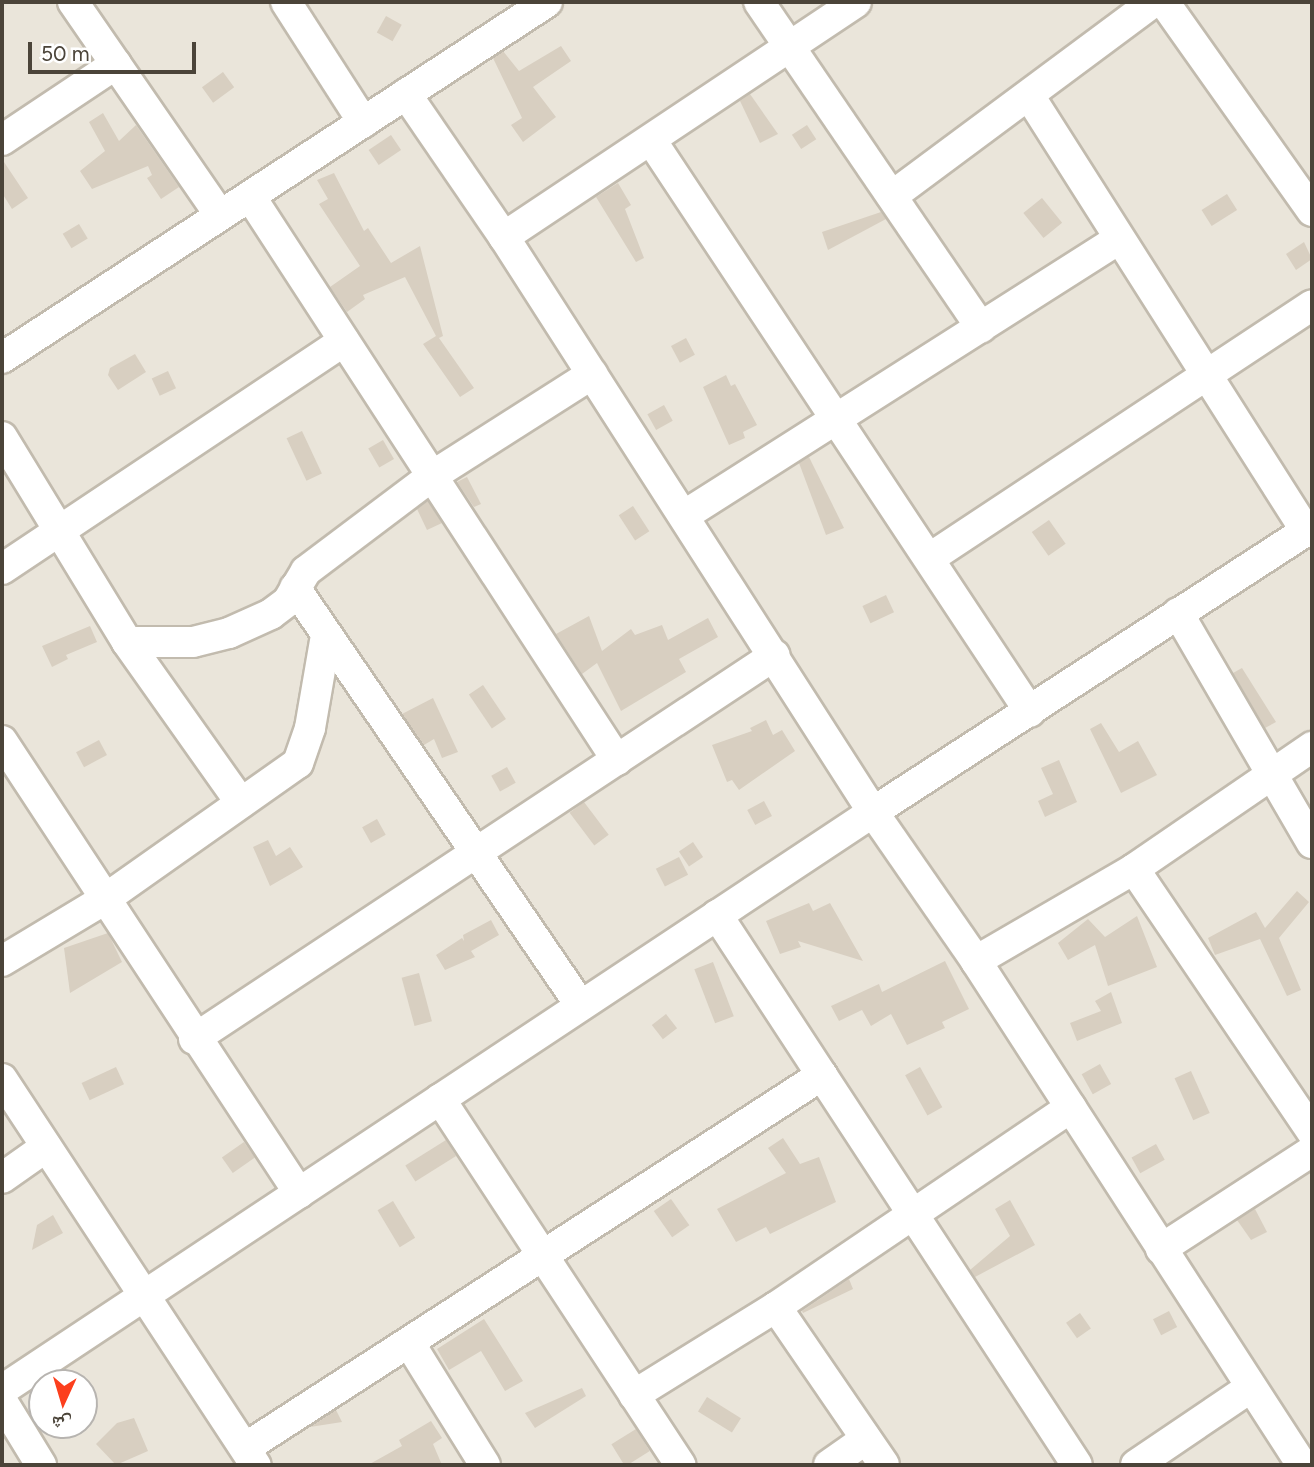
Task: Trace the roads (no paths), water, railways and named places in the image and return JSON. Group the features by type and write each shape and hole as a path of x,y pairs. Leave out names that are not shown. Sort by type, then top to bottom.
{"street":[{"path":"73,2 220,215"},
{"path":"286,2 363,122"},
{"path":"2,358 406,94 508,13 547,2"},
{"path":"759,2 981,327"},
{"path":"505,237 856,2"},
{"path":"892,196 1030,97 1153,2"},
{"path":"1164,2 1312,211"},
{"path":"2,140 116,64"},
{"path":"406,94 505,237 873,812 976,961 1302,1465"},
{"path":"2,1390 873,812 1309,529 1206,375 1030,97"},
{"path":"651,140 837,416 1030,712"},
{"path":"250,196 617,760"},
{"path":"685,515 1119,239"},
{"path":"930,558 1312,305"},
{"path":"2,569 344,341"},
{"path":"127,642 179,643 229,633 282,607 306,571 432,476 592,374"},
{"path":"2,437 61,528 127,642 241,803"},
{"path":"295,588 581,1006"},
{"path":"1178,613 1269,776 1312,843"},
{"path":"2,961 105,899 300,761 326,635"},
{"path":"194,1039 775,656"},
{"path":"2,741 194,1039 299,1193"},
{"path":"976,961 1134,869 1312,747"},
{"path":"1134,869 1312,1132"},
{"path":"717,915 1077,1465"},
{"path":"2,1079 250,1457 410,1343 822,1075"},
{"path":"440,1099 680,1465"},
{"path":"634,1395 776,1307 1071,1107"},
{"path":"2,1178 46,1147"},
{"path":"1161,1249 1312,1151"},
{"path":"776,1307 884,1465"},
{"path":"410,1343 485,1465"},
{"path":"1136,1465 1251,1387"},
{"path":"2,1401 41,1465"},
{"path":"829,1465 866,1439"}]}
